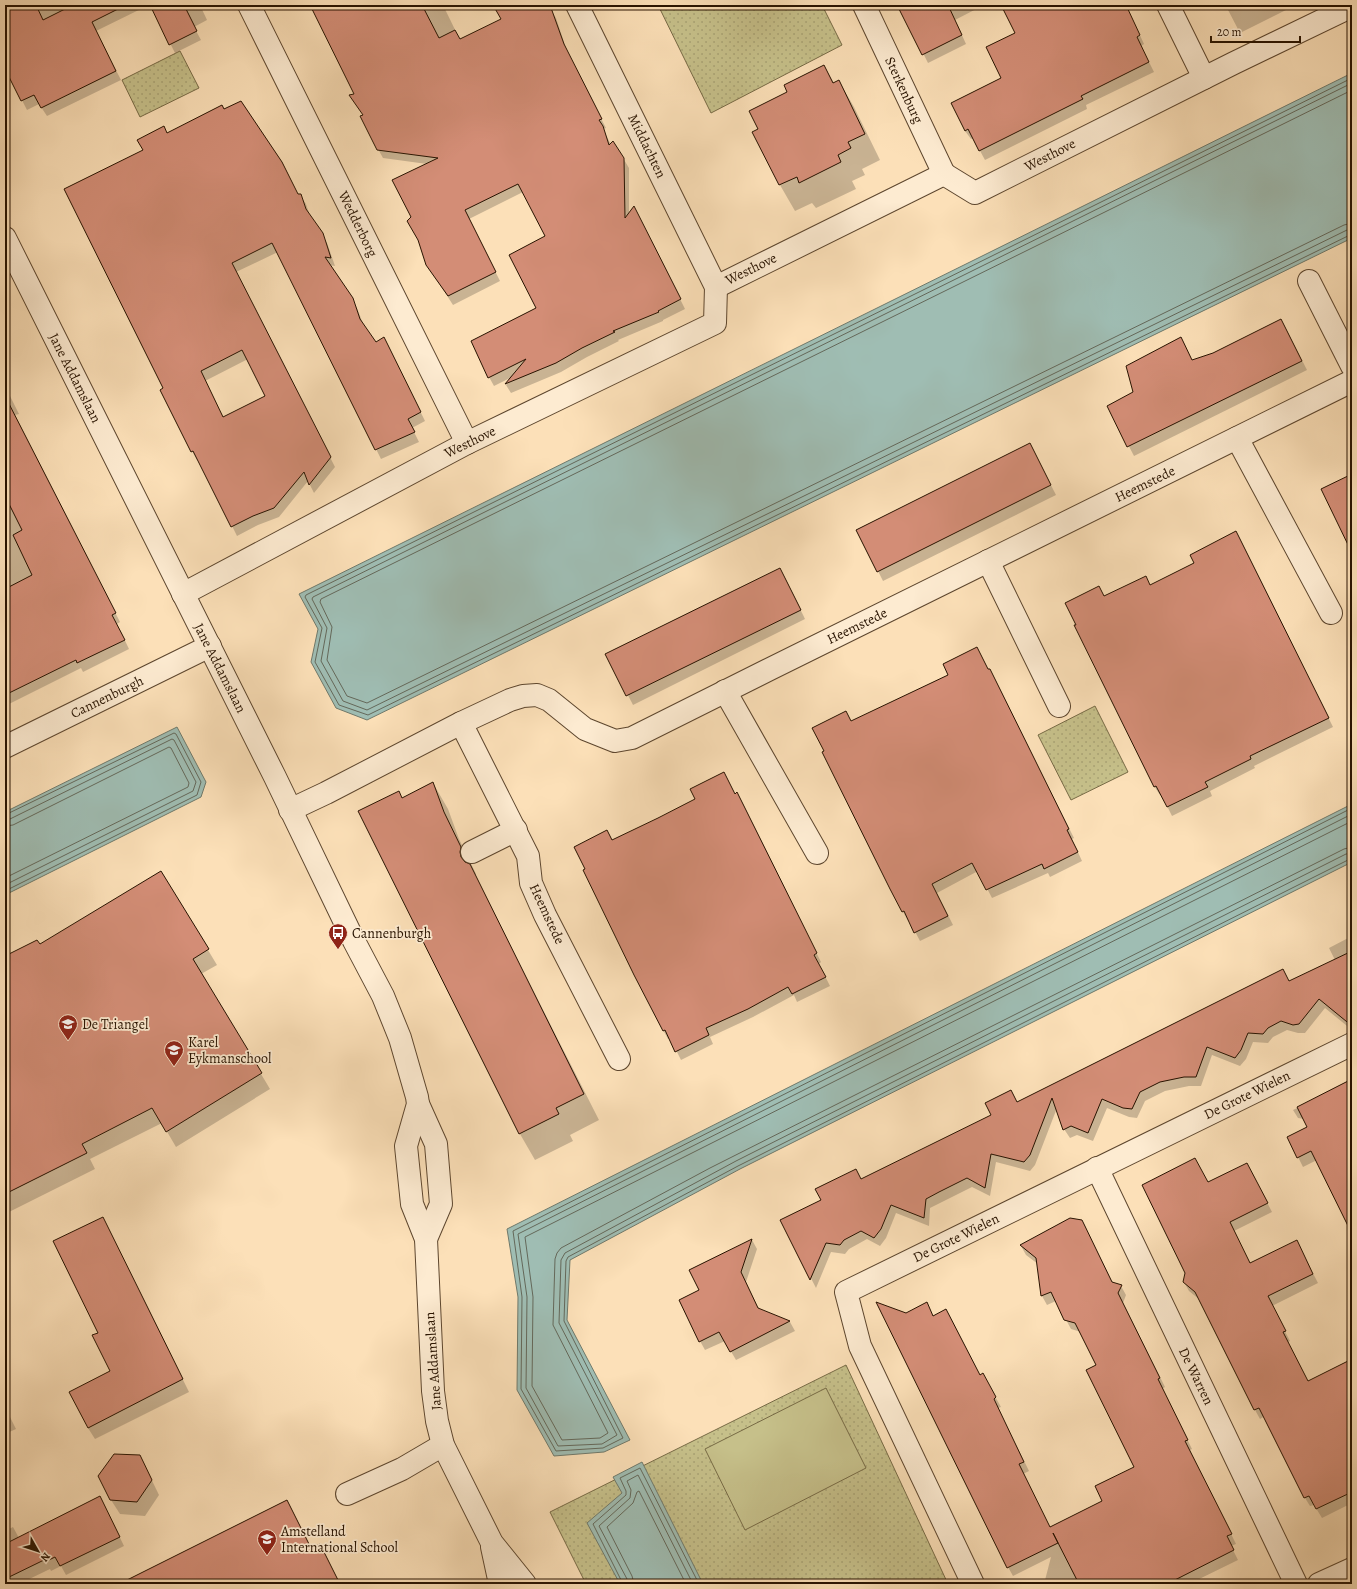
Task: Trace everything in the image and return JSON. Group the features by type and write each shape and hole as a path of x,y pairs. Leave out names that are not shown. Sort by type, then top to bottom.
{"street":[{"name":"Wedderborg","path":"249,5 467,443"},
{"name":"Middachten","path":"577,5 716,287"},
{"name":"Sterkenburg","path":"864,5 944,174"},
{"path":"1168,5 1204,78"},
{"name":"Westhove","path":"183,594 467,443 715,323 716,287 944,174 975,193 1204,78 1352,6"},
{"name":"Jane Addamslaan","path":"5,238 210,646 354,941 383,996 400,1038 418,1104 436,1144 441,1204 426,1239"},
{"path":"1309,281 1352,366"},
{"name":"Heemstede","path":"290,810 461,723 510,700 523,696 536,695 549,700 585,729 615,741 632,738 1352,381"},
{"path":"1237,438 1331,613"},
{"path":"988,561 1059,706"},
{"name":"Cannenburgh","path":"5,747 210,646"},
{"path":"725,691 817,853"},
{"name":"Heemstede","path":"461,723 528,856 531,883 619,1059"},
{"path":"472,852 516,830"},
{"name":"De Grote Wielen","path":"973,1584 860,1346 846,1292 1097,1168 1350,1049"},
{"name":"Jane Addamslaan","path":"418,1104 406,1146 412,1204 426,1239 433,1391 443,1444 492,1544 525,1584"},
{"name":"De Warren","path":"1097,1168 1296,1584"},
{"path":"347,1494 402,1469 443,1444"},
{"name":"Jane Addamslaan","path":"492,1544 500,1584"},
{"path":"1319,1584 1352,1569"}],"shaded area":[{"path":"658,5 822,5 842,45 711,113"},
{"path":"180,51 199,88 140,117 122,80"},
{"path":"1095,706 1128,772 1071,800 1038,735"},
{"path":"846,1365 948,1584 586,1584 550,1512"},
{"path":"826,1388 866,1468 745,1530 705,1449"}],"water":[{"path":"1352,73 1352,238 367,720 336,708 311,662 318,629 299,594"},
{"path":"177,727 206,782 201,797 5,895 5,812"},
{"path":"1352,804 1352,862 740,1169 570,1260 567,1320 630,1440 604,1452 554,1456 517,1390 518,1297 507,1229"},
{"path":"642,1462 703,1584 620,1584 587,1523 622,1493 613,1477"}],"building":[{"path":"5,5 36,5 43,20 73,5 126,5 92,22 116,71 41,108 34,95 21,101 5,69"},
{"path":"150,5 184,5 197,31 169,45"},
{"path":"310,5 422,5 439,38 455,30 460,39 501,19 493,5 550,5 564,44 602,119 599,120 603,126 609,145 613,141 624,158 625,218 634,206 681,299 658,311 659,312 613,331 615,332 556,363 505,384 526,359 488,378 471,341 536,308 509,255 545,236 518,184 465,210 496,272 448,296 426,265 418,240 407,221 411,217 392,180 438,158 377,150 360,116 363,115 349,95 354,94"},
{"path":"897,5 948,5 962,35 922,55"},
{"path":"1001,5 1126,5 1140,35 1137,37 1149,62 1081,96 1083,99 979,151 968,129 965,131 951,103 1001,78 986,47 1015,33"},
{"path":"824,65 833,83 839,80 865,134 848,142 851,148 838,155 841,162 799,183 797,177 779,185 752,132 758,129 749,111 787,92 784,85"},
{"path":"241,101 282,162 298,194 301,194 306,209 323,233 331,258 325,257 353,298 360,319 376,342 384,337 421,412 408,419 415,432 375,450 272,243 232,263 331,457 309,485 304,472 274,508 231,527 193,451 191,452 160,390 163,388 64,189 143,150 137,140 164,126 167,133 222,105 224,109","holes":["242,350 265,396 223,417 201,371"]},
{"path":"1281,319 1302,361 1127,447 1107,406 1133,392 1126,366 1181,337 1192,360 1213,353"},
{"path":"5,396 116,613 112,615 125,640 77,663 76,660 5,695 5,589 32,575 13,535 22,530 5,496"},
{"path":"1030,443 1051,485 877,572 856,530"},
{"path":"1352,474 1352,553 1321,489"},
{"path":"1236,531 1329,718 1250,756 1251,759 1205,782 1208,787 1167,807 1156,786 1154,787 1074,625 1076,625 1065,603 1099,586 1104,596 1146,576 1150,585 1194,563 1190,555"},
{"path":"780,568 801,610 626,696 605,654"},
{"path":"977,647 988,669 990,669 1069,829 1067,830 1078,852 1044,869 1042,864 986,890 972,863 932,884 948,916 914,933 904,911 902,912 890,889 822,752 824,751 812,728 846,711 851,721 948,675 943,664"},
{"path":"724,772 735,794 737,792 817,953 814,955 826,977 792,994 788,987 748,1009 706,1028 709,1035 675,1052 665,1030 663,1031 634,975 583,870 585,869 574,847 607,830 612,840 658,818 695,799 690,789"},
{"path":"433,782 444,812 461,847 461,857 465,862 470,864 584,1094 556,1108 559,1114 519,1134 358,811 399,791 402,798"},
{"path":"161,871 209,949 193,959 262,1073 166,1132 152,1108 82,1144 87,1153 5,1194 5,956 37,940 40,944"},
{"path":"1352,951 1352,1026 1319,999 1299,1024 1293,1025 1281,1021 1268,1028 1263,1034 1248,1033 1241,1050 1235,1058 1207,1047 1196,1077 1184,1077 1160,1082 1140,1092 1132,1109 1123,1108 1102,1099 1088,1133 1071,1126 1063,1130 1052,1098 1030,1155 1024,1162 991,1154 985,1188 967,1178 926,1199 924,1218 891,1205 881,1229 874,1238 861,1231 844,1240 840,1245 826,1243 810,1280 780,1220 821,1200 815,1189 856,1169 861,1179 991,1115 985,1103 1011,1090 1017,1102 1283,969 1289,981"},
{"path":"1352,1079 1352,1099 1349,1108 1352,1114 1352,1234 1311,1151 1297,1158 1287,1137 1307,1127 1297,1107"},
{"path":"1195,1158 1208,1182 1247,1163 1268,1203 1230,1222 1250,1263 1297,1240 1313,1274 1268,1296 1286,1331 1283,1332 1308,1381 1352,1359 1352,1492 1316,1509 1309,1496 1304,1498 1259,1408 1254,1410 1195,1292 1183,1282 1185,1273 1142,1185"},
{"path":"103,1217 183,1379 88,1428 69,1392 110,1371 92,1335 98,1333 53,1241"},
{"path":"1070,1218 1082,1220 1112,1282 1122,1285 1118,1293 1160,1378 1158,1379 1188,1440 1185,1441 1232,1534 1227,1536 1234,1550 1167,1584 1079,1584 1053,1533 1058,1543 1007,1568 876,1302 906,1313 927,1302 933,1316 946,1309 980,1375 983,1373 996,1397 994,1399 1024,1462 1019,1464 1050,1527 1102,1501 1095,1486 1134,1467 1086,1370 1096,1365 1075,1323 1064,1320 1051,1292 1041,1296 1036,1258 1020,1245"},
{"path":"752,1239 741,1272 758,1308 790,1321 730,1352 719,1332 699,1342 679,1300 699,1290 689,1270"},
{"path":"114,1454 140,1455 152,1480 137,1502 110,1500 98,1476"},
{"path":"100,1496 120,1537 60,1566 55,1557 45,1562 44,1560 5,1579 5,1544"},
{"path":"287,1500 311,1548 320,1544 340,1584 119,1584"}],"place":[{"name":"Cannenburgh","path":"338,950"},
{"name":"De Triangel","path":"68,1041"},
{"name":"Karel Eykmanschool","path":"174,1067"},
{"name":"Amstelland International School","path":"267,1556"}]}
